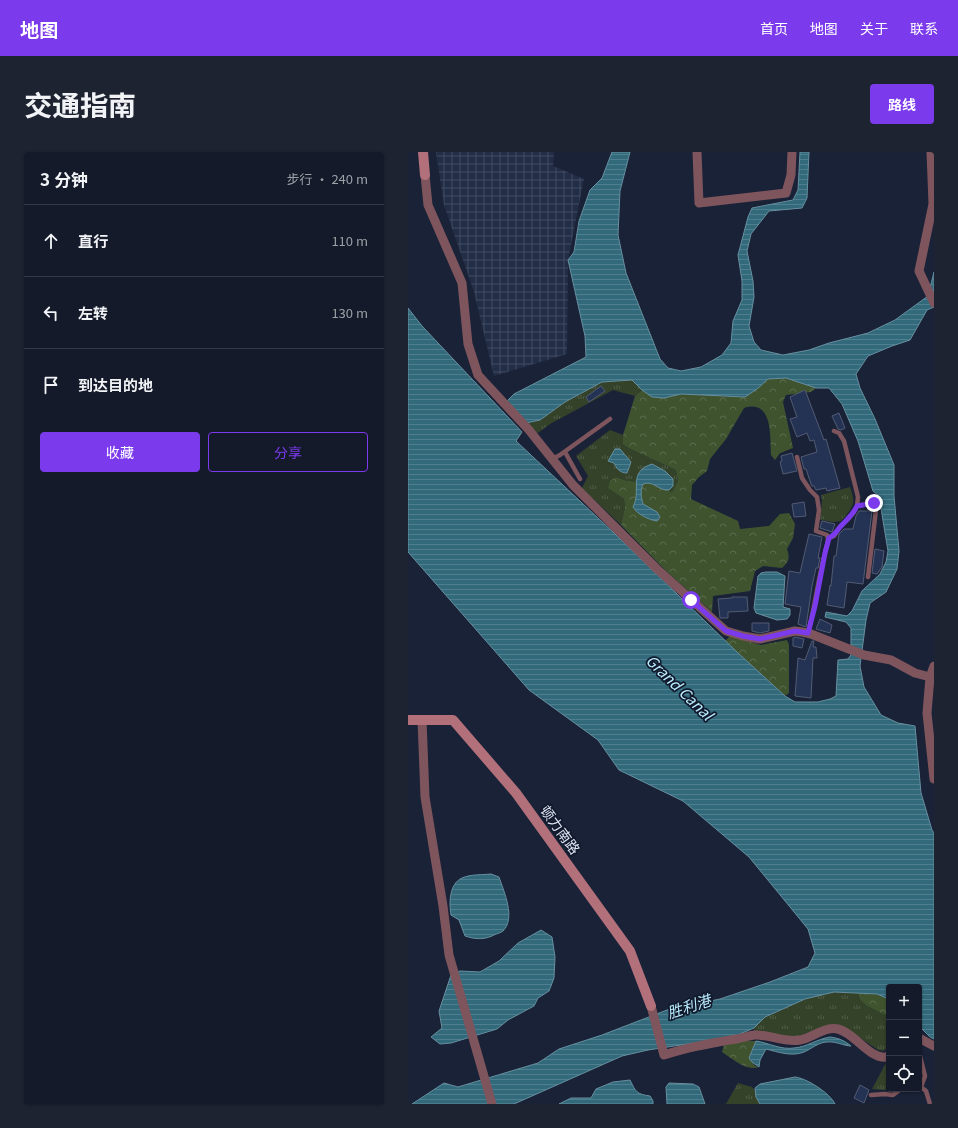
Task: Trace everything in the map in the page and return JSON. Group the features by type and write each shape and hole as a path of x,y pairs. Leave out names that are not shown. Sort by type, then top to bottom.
{"street":[{"path":"423,152 428,205 462,283 468,344 478,375 529,430 573,485 657,569 726,631 760,639 795,631 808,633 864,655 891,660 916,673 930,677"},
{"path":"697,152 699,203 786,193 791,175 792,152"},
{"path":"932,152 933,204 919,271 934,303"},
{"path":"934,666 930,677 927,713 934,779"},
{"name":"顿力南路","path":"408,720 453,720 516,792 630,951 650,1006"},
{"path":"422,720 425,798 443,906 449,955 492,1104"},
{"path":"650,1006 664,1054 689,1047 754,1035 792,1041 800,1040 824,1031 838,1029 853,1037 873,1054 882,1058 888,1056"},
{"path":"922,1040 934,1046"}],"lane":[{"path":"552,459 565,452 610,419"},
{"path":"808,633 829,538 834,536 839,528 854,512 857,506 858,497 844,441 839,433 834,431"},
{"path":"565,452 580,479"},
{"path":"796,457 802,478 817,497 819,510 816,530 827,535 829,538"},
{"path":"857,506 874,503 876,510 868,577"},
{"path":"922,1064 925,1076 922,1083"},
{"path":"922,1089 926,1092 930,1104"},
{"path":"871,1095 892,1095 896,1092"}],"shaded area":[{"path":"436,152 554,152 553,166 584,179 568,260 567,354 494,376 474,292 444,205"}],"green space":[{"path":"786,378 816,388 811,392 786,395 783,402 793,448 780,453 775,460 771,455 770,429 765,414 760,409 753,407 744,408 726,439 710,459 707,471 692,485 691,499 738,521 740,529 769,526 780,514 789,513 795,524 793,538 787,549 788,560 784,566 782,568 763,566 755,571 750,591 713,596 712,612 666,571 621,525 625,507 624,499 608,488 610,481 616,477 635,482 646,477 672,493 678,481 676,470 628,448 623,444 623,435 635,396 642,390 652,397 664,398 681,394 745,397 768,379"},
{"path":"632,380 642,390 635,396 613,390 550,424 538,433 521,424 540,420 565,402 602,382"},
{"path":"610,430 623,435 623,443 628,448 676,470 678,481 672,494 646,477 635,482 616,477 614,492 624,499 625,507 621,525 582,488 588,476 576,456"},
{"path":"850,487 853,498 852,506 841,521 833,522 820,520 822,501 821,495"},
{"path":"730,636 761,645 787,640 789,645 789,693 785,696 725,641"},
{"path":"834,992 858,993 860,1000 867,1006 886,1016 886,1049 883,1051 878,1050 847,1029 830,1025 797,1037 754,1031 754,1028 765,1017 805,999"},
{"path":"858,993 877,994 886,998 886,1016 867,1006 860,1000"},
{"path":"744,1041 756,1041 749,1058 755,1066 759,1067 749,1068 744,1066 722,1052 724,1045"},
{"path":"886,1063 886,1090 872,1089"},
{"path":"738,1083 752,1087 767,1104 726,1104"}],"water":[{"path":"612,152 630,152 620,191 618,235 626,273 660,359 668,368 681,371 701,367 722,355 731,343 733,321 742,300 742,281 738,255 748,217 752,208 793,200 798,190 800,152 809,152 807,198 802,208 769,211 751,234 747,251 753,281 754,297 749,326 754,342 761,350 783,355 809,350 868,333 895,320 928,296 934,272 934,307 927,310 910,340 868,356 856,374 860,388 894,465 894,496 899,551 897,569 886,592 870,603 866,620 860,666 864,687 881,715 898,723 915,726 921,793 934,833 934,1039 922,1029 922,984 886,984 886,998 877,994 834,992 805,999 765,1017 754,1028 733,1037 648,1050 622,1056 514,1104 412,1104 444,1083 458,1087 538,1063 559,1049 602,1035 667,1010 720,999 770,982 808,967 815,953 808,929 749,857 683,801 619,770 598,740 529,690 408,552 408,308 422,326 522,432 516,441 785,696 795,702 818,702 836,696 838,660 848,659 851,655 851,628 846,622 825,617 826,612 847,616 852,611 862,591 880,574 886,562 888,551 879,496 873,491 858,441 842,404 829,388 816,388 786,378 768,379 745,397 681,394 664,398 652,397 632,380 602,382 565,402 540,420 521,424 503,405 514,394 586,357 585,336 568,260 574,252 579,221 590,190 602,178"},
{"path":"615,449 620,449 631,462 627,473 618,469 614,463 608,461"},
{"path":"652,464 665,471 673,479 673,486 669,490 662,489 650,483 643,484 641,489 643,504 657,512 660,517 657,521 637,512 633,507 636,494 637,477 644,467"},
{"path":"777,572 785,576 783,607 790,609 790,615 787,619 777,620 756,613 754,608 758,576 761,573"},
{"path":"491,874 499,877 506,897 509,912 507,926 502,932 485,938 478,939 465,936 459,920 451,915 450,900 452,889 462,878 473,875"},
{"path":"541,930 552,937 555,957 554,978 549,991 538,998 534,1006 508,1020 497,1029 451,1043 440,1044 431,1037 442,1028 439,1011 451,975 460,971 480,972 499,961 518,943"},
{"path":"830,1037 842,1040 851,1046 834,1042 824,1042 804,1052 795,1054 785,1054 766,1049 760,1060 759,1067 749,1058 756,1041 789,1048 803,1046"},
{"path":"795,1077 805,1080 823,1091 835,1104 760,1104 756,1097 755,1088 760,1084"},
{"path":"630,1080 637,1092 650,1096 653,1104 559,1104 571,1098 591,1098 596,1089 613,1082"},
{"path":"669,1083 693,1084 699,1087 705,1104 667,1104 666,1087"}],"building":[{"path":"601,386 605,391 589,402 586,397"},
{"path":"805,390 824,440 826,439 840,488 827,491 826,488 816,490 811,484 806,469 804,469 801,457 817,452 814,440 810,441 807,433 797,437 790,419 797,417 790,397"},
{"path":"839,413 845,428 841,430 838,429 832,416"},
{"path":"792,453 797,471 783,474 780,462 782,461 781,456"},
{"path":"804,502 806,516 794,517 792,504"},
{"path":"859,511 872,511 863,584 847,582 844,608 827,605 830,585 831,586 834,556 836,556 839,534 844,529 853,529 856,516"},
{"path":"822,521 835,524 832,532 820,528"},
{"path":"809,534 822,537 818,558 820,558 812,586 806,627 798,624 801,607 785,604 789,571 800,573"},
{"path":"875,549 884,551 882,567 877,574 872,573"},
{"path":"747,597 748,611 728,612 728,618 720,618 718,599"},
{"path":"820,619 832,625 830,633 816,629"},
{"path":"752,623 769,623 769,631 760,633 752,631"},
{"path":"793,638 804,639 802,648 793,646"},
{"path":"812,641 814,641 813,647 816,647 817,658 813,658 811,698 795,696 798,658 805,660"},
{"path":"860,1085 869,1090 864,1103 854,1098"}],"route":[{"path":"691,600 726,631 743,636 760,639 795,631 808,633 829,538 834,536 839,528 854,512 857,506 874,503"}],"water label":[{"name":"Grand Canal","path":"679,688"},
{"name":"胜利港","path":"689,1007"}]}
